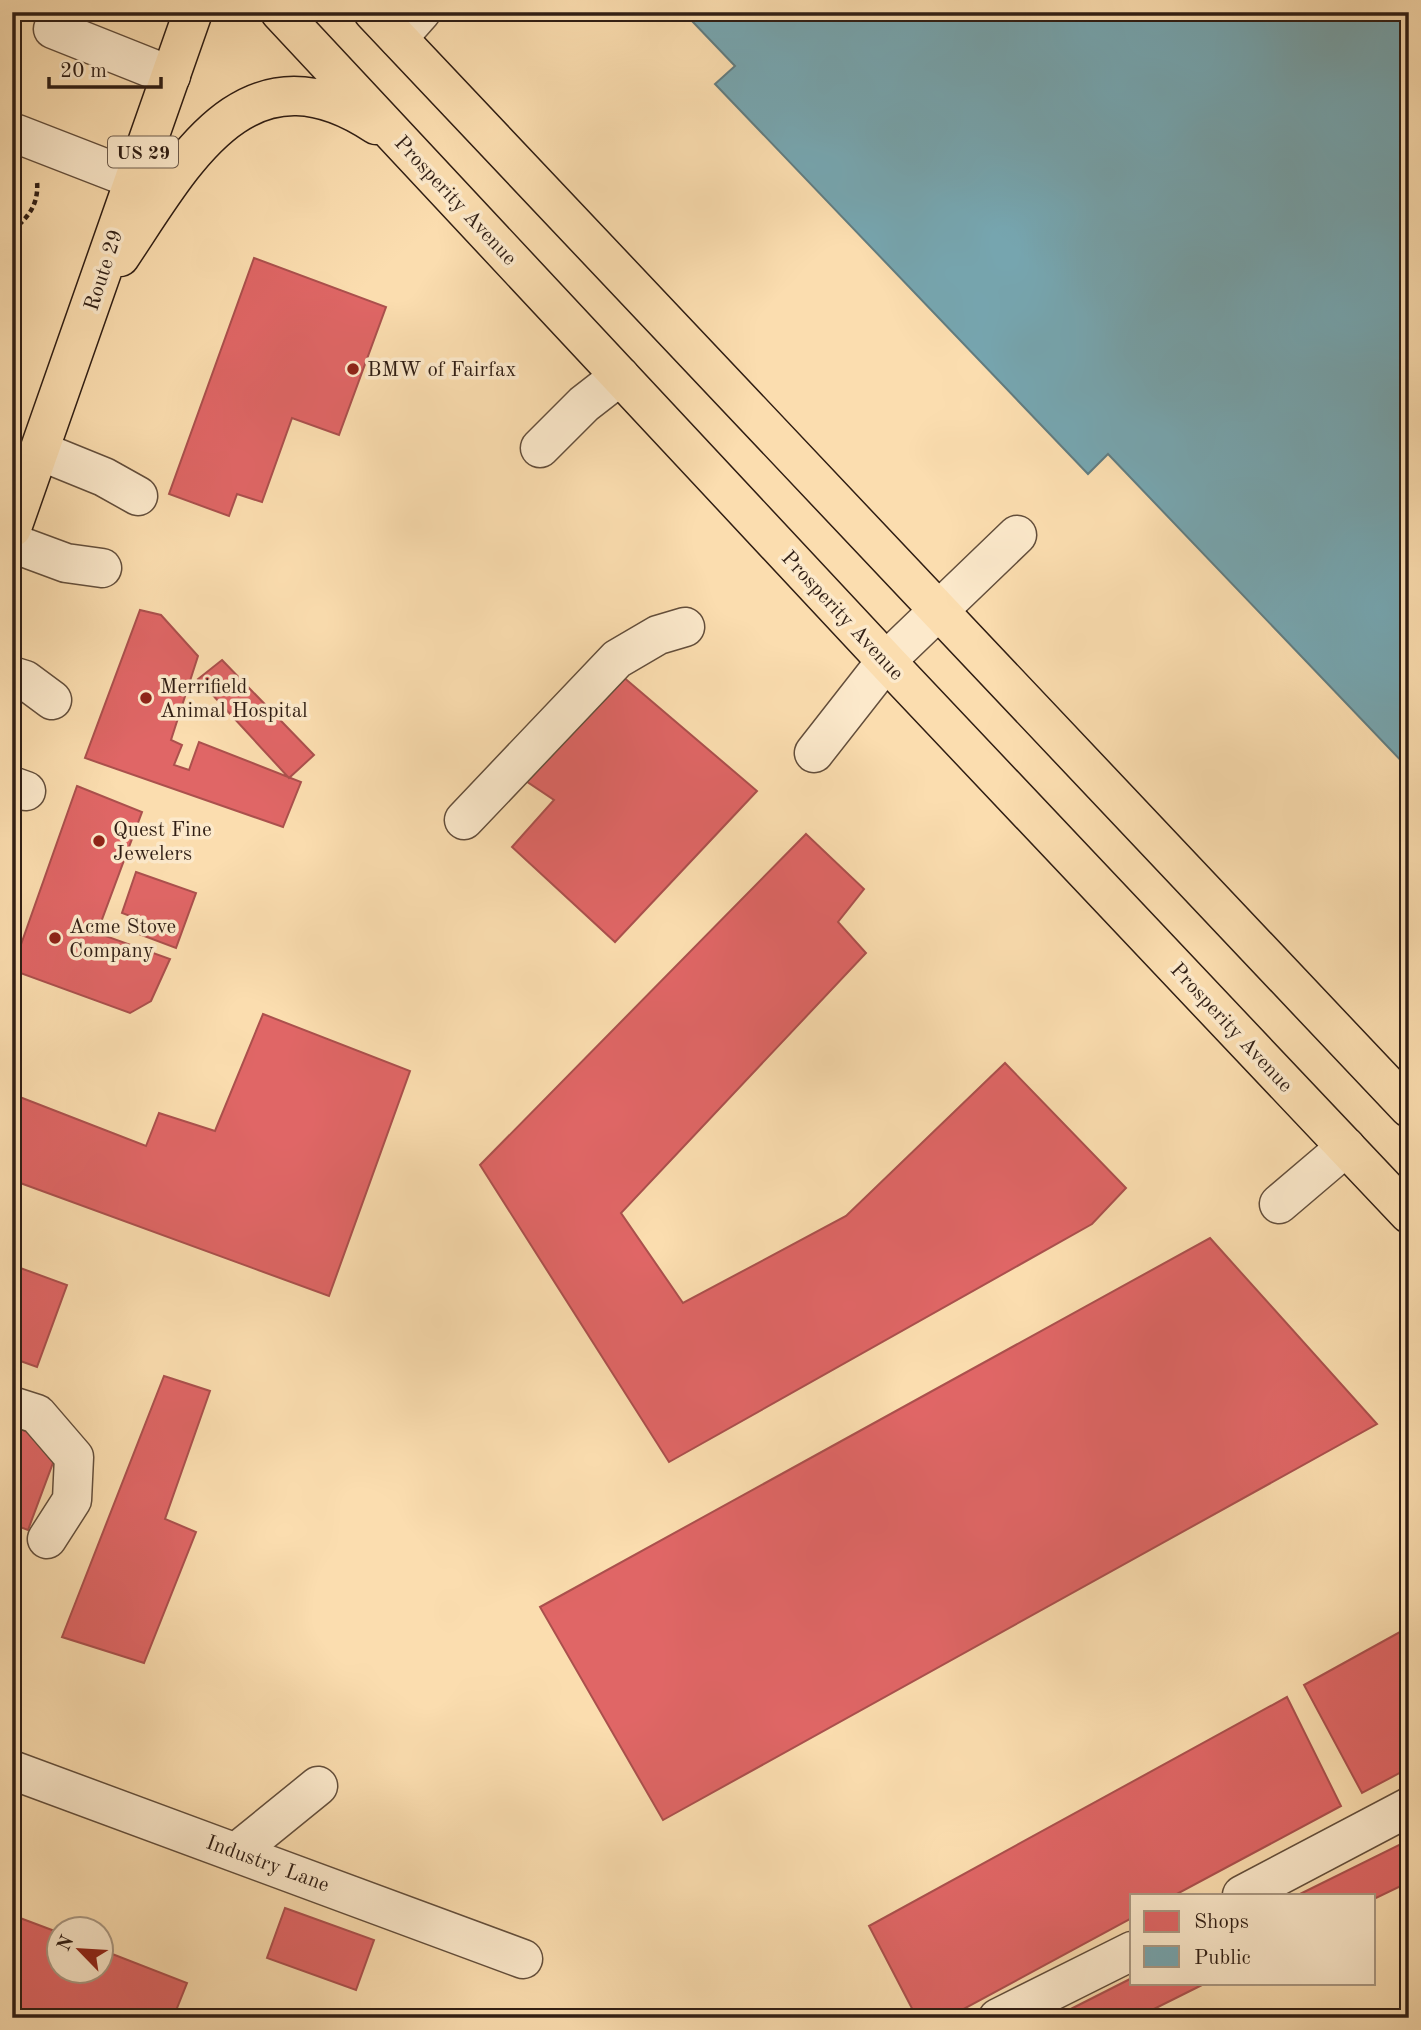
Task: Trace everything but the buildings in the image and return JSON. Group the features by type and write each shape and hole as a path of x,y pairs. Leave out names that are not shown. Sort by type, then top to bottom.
{"main road":[{"name":"Route 29","path":"13,528 192,12"},
{"name":"Prosperity Avenue","path":"280,12 886,661 1409,1214"},
{"path":"397,21 939,611 1409,1108"},
{"path":"95,293 192,154 215,129 236,112 255,103 290,97 307,98 348,110 378,126 416,158"}],"street":[{"path":"53,29 171,76"},
{"path":"27,138 133,179"},
{"path":"540,448 584,404 620,376"},
{"path":"40,451 104,477 138,496"},
{"path":"13,528 66,563 102,568"},
{"path":"814,753 886,661 1017,536"},
{"path":"464,820 617,659 658,635 685,627"},
{"path":"12,676 25,680 52,700"},
{"path":"1279,1204 1346,1147"},
{"path":"12,1406 37,1414 74,1457 72,1500 47,1539"},
{"name":"Industry Lane","path":"12,1770 238,1851 523,1959"},
{"path":"238,1851 318,1786"},
{"path":"1244,1894 1409,1807"},
{"path":"999,2018 1130,1952"}],"path":[{"path":"12,230 29,215 35,204 37,184 34,159 27,138"}],"place":[{"name":"BMW of Fairfax","path":"353,369"},
{"name":"Merrifield Animal Hospital","path":"146,698"},
{"name":"Quest Fine Jewelers","path":"99,841"},
{"name":"Acme Stove Company","path":"55,938"}]}
